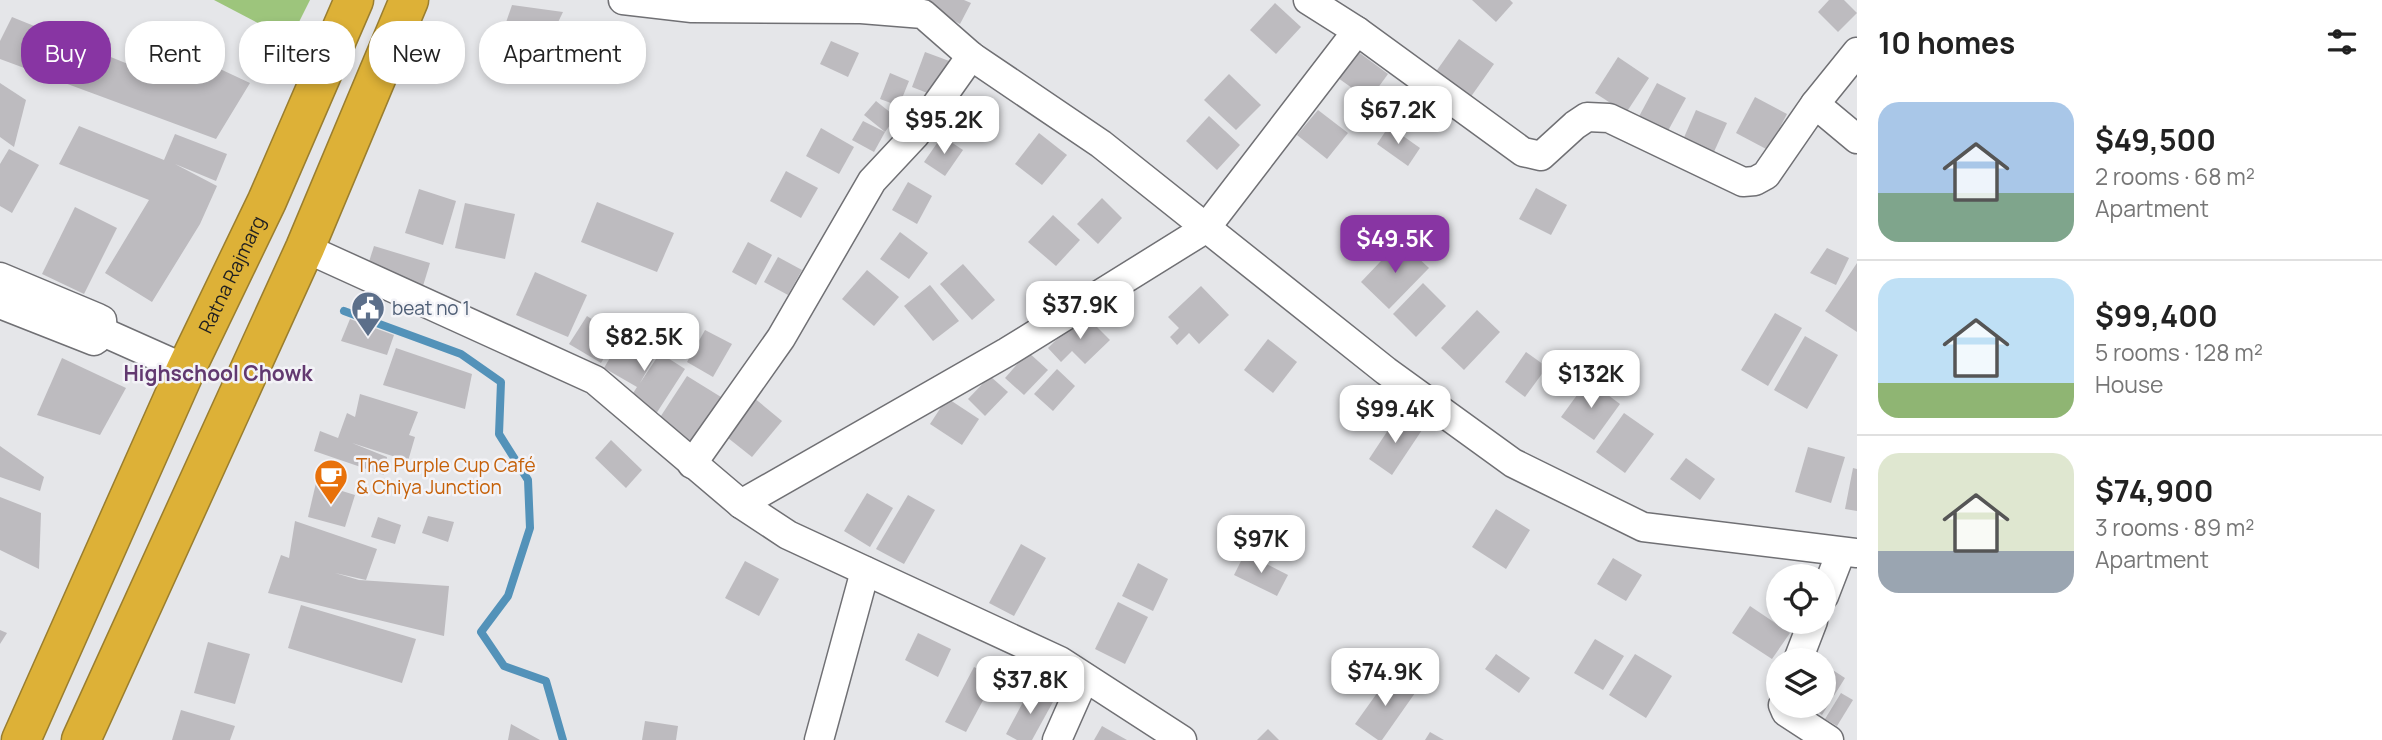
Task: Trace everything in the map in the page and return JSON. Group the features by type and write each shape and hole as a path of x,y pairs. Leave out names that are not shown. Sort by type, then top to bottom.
{"highway":[{"name":"Ratna Rajmarg","path":"21,740 186,369 267,201 354,0"},
{"path":"81,740 305,248 409,0"}],"street":[{"path":"623,0 692,8 861,9 923,14 971,56 1101,144 1386,371 1513,463 1643,527 1849,552 1836,575"},
{"path":"1308,0 1357,31 1523,152 1541,156 1574,125 1587,117 1609,118 1743,182 1755,181 1766,175 1815,104 1857,52"},
{"path":"741,504 1007,352 1205,229 1357,31"},
{"path":"692,464 781,338 872,181 915,135 971,56"},
{"path":"1815,104 1857,139"},
{"path":"305,248 596,380 741,504 788,535 1060,661 1182,740"},
{"path":"0,277 94,329 186,369"},
{"path":"0,304 94,329"},
{"path":"819,740 866,571"},
{"path":"1057,740 1084,679"},
{"path":"1795,718 1829,740"}],"green space":[{"path":"214,0 310,0 300,21 254,21"}],"building":[{"path":"964,0 971,3 960,24 919,2"},
{"path":"1472,0 1510,0 1513,3 1496,22"},
{"path":"1829,0 1844,0 1857,13 1838,32 1818,12"},
{"path":"1275,3 1301,27 1276,54 1250,30"},
{"path":"512,5 563,12 559,21 506,21"},
{"path":"12,17 22,21 21,67 0,59 0,41"},
{"path":"1459,39 1494,64 1470,98 1435,73"},
{"path":"831,41 859,53 848,77 820,64"},
{"path":"1357,51 1388,74 1369,100 1338,78"},
{"path":"925,52 952,62 935,96 912,87"},
{"path":"111,57 125,63 125,84 225,84 225,71 239,78 239,84 249,84 216,139 68,84 111,84"},
{"path":"1618,57 1649,78 1626,113 1595,93"},
{"path":"890,73 909,81 899,106 880,99"},
{"path":"1229,74 1261,105 1236,130 1204,100"},
{"path":"0,83 26,100 14,147 0,137"},
{"path":"1657,83 1686,98 1664,138 1636,122"},
{"path":"1755,97 1787,114 1768,150 1736,133"},
{"path":"876,101 896,117 885,132 864,115"},
{"path":"1318,110 1348,133 1327,159 1297,135"},
{"path":"1696,110 1727,123 1713,154 1682,142"},
{"path":"1209,116 1240,145 1217,170 1186,141"},
{"path":"863,121 885,132 874,152 852,140"},
{"path":"79,126 164,160 175,134 227,154 216,181 175,164 217,186 200,224 152,302 105,273 149,200 59,164"},
{"path":"1389,126 1420,148 1408,166 1377,144"},
{"path":"821,128 854,147 839,174 806,156"},
{"path":"1039,133 1067,155 1042,185 1015,164"},
{"path":"942,136 963,150 945,176 924,162"},
{"path":"9,149 39,165 12,213 0,206 0,164"},
{"path":"786,171 818,188 801,218 770,201"},
{"path":"908,182 932,196 917,224 892,210"},
{"path":"1536,188 1567,205 1551,235 1519,219"},
{"path":"419,189 456,201 443,245 405,233"},
{"path":"1102,198 1122,218 1098,244 1077,224"},
{"path":"597,202 674,233 657,272 581,242"},
{"path":"465,203 515,214 505,259 455,248"},
{"path":"75,207 117,228 84,294 42,274"},
{"path":"1053,215 1080,240 1056,266 1028,242"},
{"path":"900,232 928,253 909,279 880,259"},
{"path":"1400,241 1429,268 1389,309 1361,282"},
{"path":"748,242 772,255 756,285 732,272"},
{"path":"374,246 430,263 423,286 367,268"},
{"path":"1827,248 1849,258 1836,285 1810,273"},
{"path":"778,257 802,270 788,295 764,282"},
{"path":"1857,263 1857,332 1825,311"},
{"path":"963,264 995,300 972,320 940,284"},
{"path":"867,270 899,297 874,326 842,299"},
{"path":"535,272 587,295 568,337 516,315"},
{"path":"1423,283 1446,306 1416,337 1393,314"},
{"path":"930,285 959,321 933,341 904,306"},
{"path":"1201,286 1229,315 1199,344 1189,333 1177,345 1170,337 1179,328 1168,317"},
{"path":"1477,310 1500,332 1464,370 1441,348"},
{"path":"1083,313 1110,340 1085,364 1072,351 1061,362 1048,348"},
{"path":"1775,313 1802,328 1768,386 1741,370"},
{"path":"587,316 617,336 601,363 569,344"},
{"name":"beat no 1","path":"350,319 394,335 387,355 341,341"},
{"path":"705,330 732,344 713,377 687,362"},
{"path":"625,332 658,351 640,383 660,353 685,369 654,417 628,401 637,387 604,368"},
{"path":"1805,336 1838,355 1807,409 1774,390"},
{"path":"1268,339 1297,362 1273,393 1244,370"},
{"path":"396,348 472,374 465,409 383,385"},
{"path":"1028,352 1048,370 1024,395 1005,378"},
{"path":"1526,352 1547,367 1525,397 1505,382"},
{"path":"62,358 126,388 100,435 37,415"},
{"path":"1057,369 1075,386 1053,411 1034,394"},
{"path":"687,376 721,397 691,444 657,422"},
{"path":"990,376 1008,392 985,416 968,399"},
{"path":"1588,380 1620,404 1594,440 1561,417"},
{"path":"360,394 418,412 409,435 415,437 408,461 352,443 387,457 384,475 314,451 320,431 338,438 347,413 355,417"},
{"path":"753,397 782,421 752,457 723,434"},
{"path":"947,398 979,419 962,445 930,424"},
{"path":"1624,413 1654,434 1625,473 1596,452"},
{"path":"1398,415 1422,430 1392,475 1369,459"},
{"path":"611,440 642,470 626,488 595,458"},
{"path":"0,446 44,477 40,491 0,477"},
{"path":"1808,447 1845,457 1831,503 1795,492"},
{"path":"1686,458 1715,479 1700,500 1670,479"},
{"path":"1853,468 1857,469 1857,511 1845,509"},
{"name":"The Purple Cup Café & Chiya Junction","path":"316,483 355,495 345,527 308,517"},
{"path":"867,493 893,508 870,547 844,531"},
{"path":"908,495 935,510 904,564 876,549"},
{"path":"0,497 41,513 39,569 0,550"},
{"path":"1496,509 1530,530 1506,569 1472,547"},
{"path":"428,516 454,522 448,542 422,533"},
{"path":"378,517 401,525 395,544 371,537"},
{"path":"295,521 377,549 366,580 335,573 359,580 449,586 444,636 268,593 281,555 289,558"},
{"path":"1021,544 1046,558 1014,616 989,603"},
{"path":"1245,553 1288,575 1277,596 1234,575"},
{"path":"1613,558 1642,575 1626,601 1597,584"},
{"path":"745,561 779,579 759,616 725,598"},
{"path":"1138,563 1168,579 1153,611 1122,596"},
{"path":"1118,602 1148,617 1125,664 1095,649"},
{"path":"301,605 416,639 402,683 288,648"},
{"path":"1750,606 1766,617 1766,634 1789,634 1780,648 1766,648 1766,655 1732,633"},
{"path":"0,630 7,633 0,644"},
{"path":"918,633 951,649 938,677 905,660"},
{"path":"1595,639 1624,656 1603,690 1574,673"},
{"path":"208,642 250,654 235,704 194,693"},
{"path":"1350,650 1382,662 1375,682 1342,671"},
{"path":"1496,654 1530,678 1519,693 1485,669"},
{"path":"1635,654 1672,676 1646,718 1609,695"},
{"path":"974,667 995,678 966,732 945,722"},
{"path":"1836,672 1845,678 1836,692"},
{"path":"1390,675 1415,693 1382,740 1378,740 1355,724"},
{"path":"1031,687 1054,700 1032,740 1017,740 1006,734"},
{"path":"1841,693 1853,700 1837,726 1825,719 1836,718 1836,701"},
{"path":"181,710 235,726 230,740 172,740"},
{"path":"645,721 678,726 676,740 642,740"},
{"path":"511,724 540,740 508,740"},
{"path":"1102,726 1127,740 1094,740"},
{"path":"1268,729 1279,740 1257,740"},
{"path":"1430,732 1444,740 1425,740"}],"waterway":[{"path":"344,311 461,354 501,382 499,434 528,480 530,528 508,596 481,632 504,666 546,681 563,740"}],"place":[{"name":"beat no 1","path":"368,338"},
{"name":"The Purple Cup Café & Chiya Junction","path":"331,506"}],"district":[{"name":"Highschool Chowk","path":"218,374"}]}
